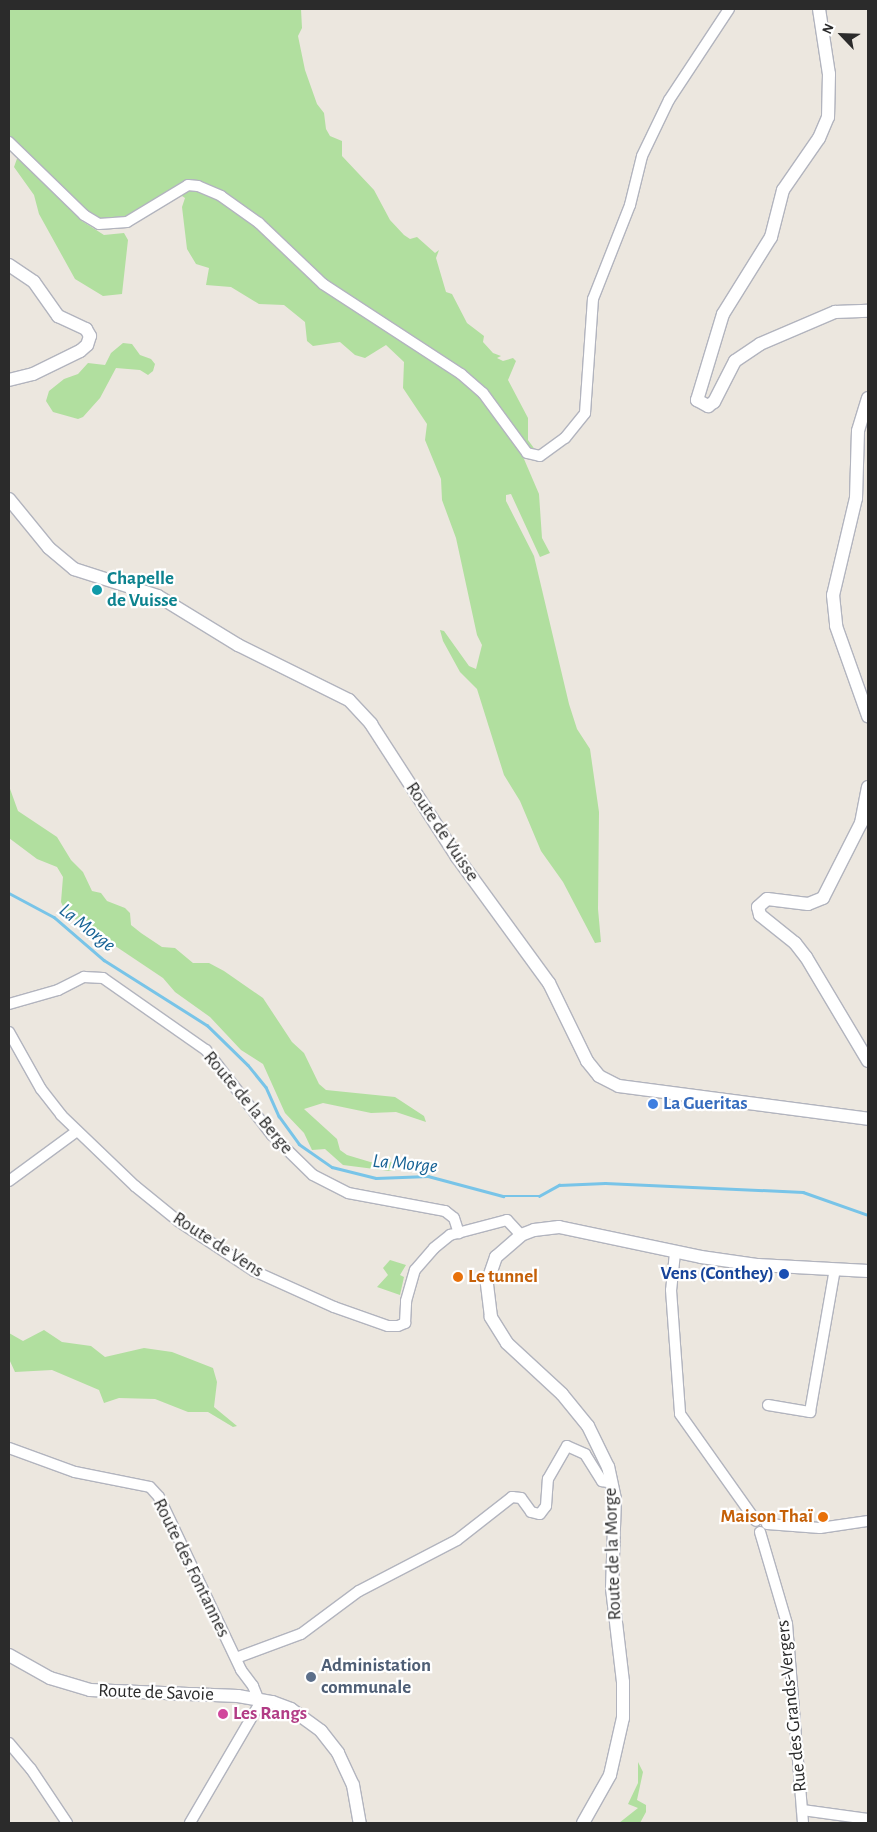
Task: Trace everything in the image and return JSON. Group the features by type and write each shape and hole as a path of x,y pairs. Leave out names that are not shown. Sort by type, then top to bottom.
{"street":[{"path":"9,142 84,215 99,224 127,222 188,185 198,186 221,196 259,223 323,284 461,374 483,393 527,453 540,456 565,438 585,413 593,299 630,205 642,156 669,100 729,9"},
{"path":"819,9 830,84 828,117 819,138 783,190 771,237 726,309 697,400 702,405 711,405 735,361 760,344 835,312 868,311"},
{"path":"9,266 34,282 58,316 86,329 90,336 87,345 80,351 33,374 9,380"},
{"path":"868,398 858,431 856,498 833,595 836,626 868,716"},
{"name":"Route de Vuisse","path":"9,499 48,548 74,569 158,596 238,645 350,700 370,724 456,857 549,983 587,1061 599,1076 619,1086 868,1119"},
{"path":"868,787 859,829 823,898 808,904 766,899 758,907 760,915 795,943 806,957 868,1061"},
{"name":"Route de la Berge","path":"9,1004 58,990 84,976 103,978 206,1050 272,1135 313,1175 348,1193 445,1211 454,1218 459,1232"},
{"name":"Route de Vens","path":"9,1032 41,1089 77,1131 178,1221 254,1271 290,1290 388,1326 405,1323 406,1301 412,1277 424,1259 443,1240 459,1232"},
{"path":"9,1181 77,1131"},
{"path":"459,1232 507,1220 521,1235"},
{"name":"Route de la Morge","path":"583,1823 610,1775 624,1718 623,1682 612,1588 615,1512 612,1483 602,1451 577,1410 507,1343 490,1317 487,1301 491,1269 504,1248 521,1235 546,1227 565,1227 674,1253 758,1264 868,1271"},
{"path":"674,1253 671,1290 680,1414 756,1521"},
{"path":"768,1405 810,1412 835,1269"},
{"path":"236,1658 301,1634 359,1590 457,1540 512,1497 520,1498 531,1512 540,1514 546,1506 548,1479 567,1446 585,1454 602,1481 612,1483"},
{"name":"Route des Fontannes","path":"9,1448 75,1472 150,1487 159,1497 236,1658 259,1699"},
{"path":"756,1521 762,1519 767,1524 820,1528 868,1521"},
{"path":"756,1521 754,1527 760,1532 765,1530 767,1524"},
{"name":"Rue des Grands-Vergers","path":"760,1532 787,1624 803,1823"},
{"name":"Route de Savoie","path":"9,1654 50,1678 90,1690 259,1699 291,1709 329,1740 352,1782 360,1823"},
{"path":"190,1823 248,1727 259,1699"},
{"path":"9,1742 41,1783 67,1823"},
{"path":"802,1810 868,1819"}],"green space":[{"path":"9,9 301,9 302,28 298,36 305,70 317,104 324,113 326,129 330,136 342,141 342,156 374,190 390,220 404,235 410,239 417,237 435,253 439,250 436,258 446,292 452,294 467,323 484,336 483,342 493,353 501,356 497,358 503,361 513,358 516,361 508,380 528,418 528,440 536,451 521,452 539,494 542,538 550,553 540,557 511,494 506,495 506,501 534,556 569,704 577,729 590,749 599,812 598,909 601,942 595,943 563,882 541,851 520,801 504,775 477,689 460,672 443,641 440,630 444,631 469,666 476,669 482,645 477,635 456,538 442,500 441,479 425,440 427,424 403,388 404,362 386,345 365,358 355,355 340,342 313,346 307,341 305,322 284,305 259,304 231,287 206,285 209,268 196,264 187,249 182,207 185,198 173,190 124,219 82,221 104,235 124,233 128,240 122,294 103,296 75,279 39,214 34,195 14,167 19,153 9,139"},
{"path":"123,343 132,344 140,355 151,359 155,364 153,371 148,375 140,370 116,368 100,398 83,417 78,419 53,412 46,401 49,391 64,379 78,374 88,363 105,365 111,353"},
{"path":"9,786 18,811 57,837 71,860 83,872 92,891 101,893 107,901 125,908 130,913 131,925 162,947 175,948 193,963 209,963 224,971 263,998 292,1042 304,1053 319,1084 326,1090 395,1097 424,1116 426,1122 396,1112 371,1113 323,1103 304,1109 337,1139 340,1150 347,1155 377,1164 400,1161 404,1164 402,1168 390,1171 343,1165 325,1149 312,1150 304,1133 285,1113 263,1064 241,1050 210,1017 175,992 163,978 66,913 61,902 63,877 57,867 37,859 9,838"},
{"path":"390,1260 406,1265 400,1275 404,1277 400,1295 377,1287 388,1275 383,1268"},
{"path":"44,1330 62,1342 91,1346 105,1357 144,1348 172,1352 213,1368 217,1382 214,1407 237,1426 233,1427 208,1412 188,1412 155,1399 119,1398 104,1403 99,1390 52,1370 15,1372 9,1359 9,1333 23,1341"},
{"path":"638,1762 643,1772 637,1800 646,1805 646,1812 640,1823 619,1823 638,1808 628,1804 638,1783"}],"waterway":[{"name":"La Morge","path":"9,893 54,917 104,960 207,1025 248,1065 266,1087 279,1116 299,1144 332,1167 376,1178 428,1176 503,1196 539,1196 559,1185 605,1183 803,1192 868,1215"}],"place":[{"name":"Chapelle de Vuisse","path":"97,590"},
{"name":"La Gueritas","path":"653,1104"},
{"name":"Vens (Conthey)","path":"784,1274"},
{"name":"Le tunnel","path":"458,1277"},
{"name":"Maison Thaï","path":"823,1517"},
{"name":"Administation communale","path":"311,1677"},
{"name":"Les Rangs","path":"223,1714"}]}
